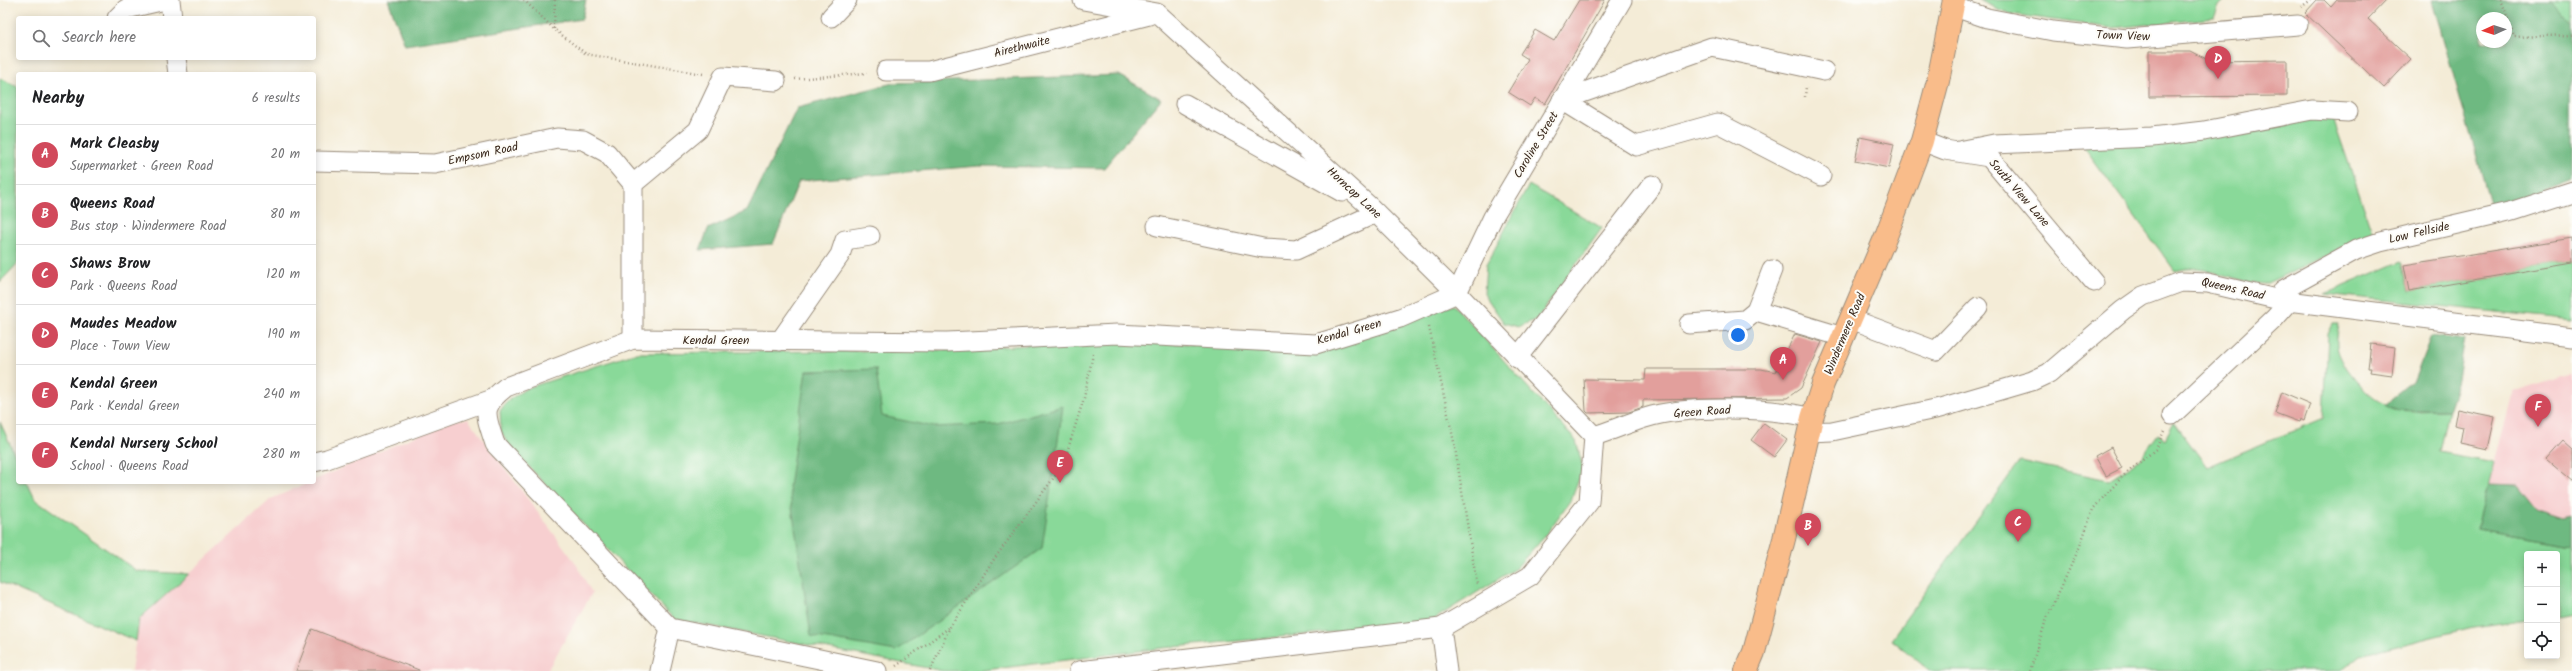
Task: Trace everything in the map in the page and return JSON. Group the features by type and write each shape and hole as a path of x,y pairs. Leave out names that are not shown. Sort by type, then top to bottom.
{"highway":[{"name":"Windermere Road","path":"1746,671 1754,652 1782,547 1811,425 1823,384 1922,141 1938,81 1953,3"}],"street":[{"path":"119,16 126,9 165,0"},
{"path":"170,0 172,16"},
{"path":"831,17 847,0"},
{"path":"1083,0 1157,13"},
{"name":"Caroline Street","path":"1456,293 1493,217 1622,0"},
{"name":"Town View","path":"1953,3 1986,18 2053,31 2127,38 2298,25"},
{"name":"Airethwaite","path":"886,71 928,71 1157,13"},
{"name":"Horncop Lane","path":"1157,13 1372,210 1456,293 1517,358 1594,436"},
{"path":"1562,100 1712,47 1824,71"},
{"path":"176,60 178,72"},
{"path":"633,339 633,184 698,130 723,77 776,81"},
{"path":"1562,100 1636,146 1718,123 1821,176"},
{"path":"1184,104 1372,210"},
{"path":"1959,151 1994,144 2152,137 2204,131 2312,110 2348,112"},
{"name":"Empsom Road","path":"316,161 435,164 557,138 583,140 607,153 633,184"},
{"name":"South View Lane","path":"1922,141 1945,150 1959,151 1989,157 2094,282"},
{"path":"1517,358 1652,185"},
{"name":"Low Fellside","path":"2172,415 2274,319 2285,300 2283,290 2356,250 2380,242 2513,210 2572,192"},
{"path":"1157,226 1263,248 1296,250 1305,248 1372,210"},
{"path":"780,340 840,255 845,240 870,236"},
{"path":"1689,324 1745,320 1756,311 1772,270"},
{"name":"Queens Road","path":"1811,425 1832,431 1940,408 2032,381 2049,373 2123,310 2143,296 2162,287 2194,281 2285,300 2572,337"},
{"name":"Kendal Green","path":"318,458 490,400 506,387 633,339 947,342 1118,334 1316,344 1400,318 1456,293"},
{"path":"1756,311 1847,328 1936,351 1978,307"},
{"path":"490,400 486,418 495,444 670,628 865,670"},
{"name":"Green Road","path":"1594,436 1646,417 1694,410 1764,410 1811,425"},
{"path":"1079,671 1441,628 1530,576 1589,502 1594,436"},
{"path":"660,671 670,628"},
{"path":"1441,628 1447,671"}],"path":[{"path":"524,0 554,29 586,54 723,77"},
{"path":"554,29 555,0"},
{"path":"2500,0 2514,37 2572,35"},
{"path":"776,81 886,71"},
{"path":"1424,307 1454,442 1481,604"},
{"path":"930,671 950,627 992,562 1063,465 1084,398 1094,348"},
{"path":"2030,671 2046,620 2080,546 2093,509 2122,477 2156,449 2172,415"},
{"path":"889,671 950,627"}],"shaded area":[{"path":"2572,373 2572,544 2477,528 2513,392"},
{"path":"468,419 575,562 592,593 547,671 131,671 139,619 271,499 305,484 316,484 316,479 452,420"}],"green space":[{"path":"388,0 586,0 582,19 405,45"},
{"path":"1978,0 2225,0 2219,6 2214,18 2112,28 2011,14"},
{"path":"2432,0 2551,0 2572,25 2572,179 2492,210"},
{"path":"2549,0 2572,0 2572,25 2570,25"},
{"path":"1119,75 1161,99 1104,168 979,166 799,181 773,244 700,250 708,229 747,211 797,108 893,83"},
{"path":"0,78 16,86 16,265 0,282"},
{"path":"2310,116 2333,118 2373,234 2265,284 2254,283 2198,269 2175,271 2082,144"},
{"path":"1529,185 1602,228 1537,319 1518,327 1504,323 1484,294 1486,265"},
{"path":"2402,261 2409,291 2572,263 2572,320 2325,294"},
{"path":"1454,305 1576,441 1583,468 1572,498 1547,533 1516,568 1428,623 1163,648 977,671 943,671 674,619 509,446 501,431 500,411 507,401 527,388 637,353 950,350 1095,341 1318,348"},
{"path":"2333,324 2339,324 2337,346 2339,355 2360,385 2380,402 2399,410 2448,410 2439,452 2494,462 2477,528 2572,544 2572,612 2560,614 2560,551 2524,551 2524,619 2469,628 2361,655 2341,671 1930,671 1891,639 2020,461 2108,480 2140,459 2158,434 2165,439 2174,422 2207,467 2324,418 2328,334"},
{"path":"2431,336 2465,340 2457,384 2448,410 2398,410 2385,405 2413,382"},
{"path":"876,369 882,416 934,427 998,424 1063,406 1042,548 896,651 811,636 789,487 806,371"},
{"path":"0,422 16,458 16,484 28,484 35,499 137,571 189,574 139,619 136,641 0,582"},
{"path":"2488,484 2518,485 2537,509 2565,518 2572,516 2572,544 2477,528"}],"building":[{"path":"1579,0 1605,0 1545,104 1535,98 1530,106 1508,92 1528,59 1520,54 1535,30 1554,41"},
{"path":"2317,0 2324,0 2331,7 2337,0 2386,0 2368,19 2411,59 2384,88 2305,13"},
{"path":"2149,51 2191,51 2210,61 2287,60 2287,96 2149,97"},
{"path":"1860,137 1894,144 1889,168 1855,161"},
{"path":"2572,238 2572,263 2409,291 2404,265"},
{"path":"1795,334 1822,342 1801,388 1787,398 1643,400 1643,407 1629,412 1588,413 1586,411 1584,379 1645,380 1646,369 1761,369 1776,372"},
{"path":"2371,344 2395,347 2392,375 2370,372 2371,368 2368,368"},
{"path":"2282,392 2310,404 2304,421 2300,419 2299,422 2275,413"},
{"path":"2457,409 2495,417 2488,449 2460,443 2463,427 2454,425"},
{"path":"1764,423 1787,440 1774,457 1751,440"},
{"path":"2563,440 2572,448 2572,481 2546,459"},
{"path":"2111,447 2122,468 2106,476 2095,456"},
{"path":"312,629 419,670 419,671 296,671"}],"place":[{"name":"Maudes Meadow","path":"2218,79"},
{"name":"Mark Cleasby","path":"1783,380"},
{"name":"Kendal Nursery School","path":"2538,427"},
{"name":"Kendal Green","path":"1060,483"},
{"name":"Shaws Brow","path":"2018,542"},
{"name":"Queens Road","path":"1808,546"}]}
